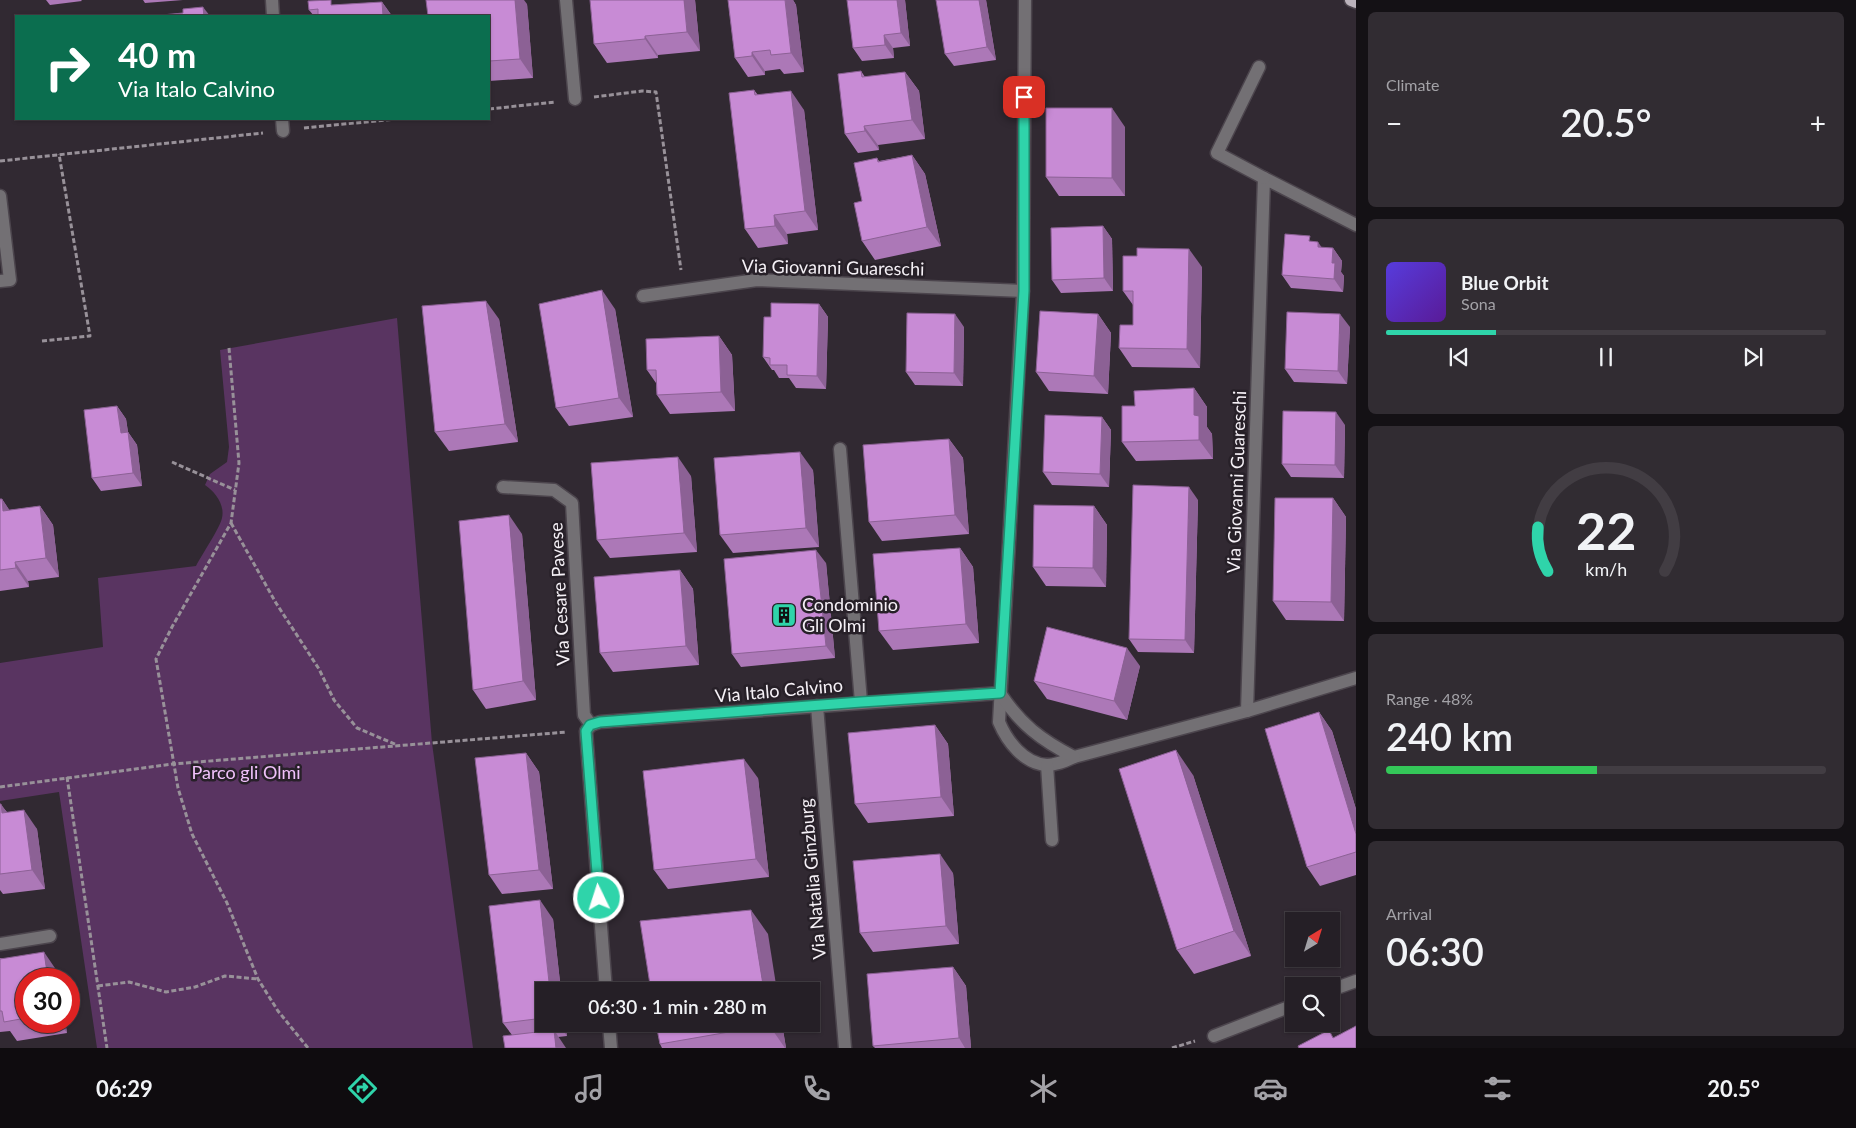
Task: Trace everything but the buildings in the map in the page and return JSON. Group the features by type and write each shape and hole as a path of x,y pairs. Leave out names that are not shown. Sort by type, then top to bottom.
{"main road":[{"path":"1351,0 1356,2"}],"street":[{"path":"272,0 273,15"},
{"path":"566,0 574,99"},
{"path":"1025,0 1024,291 999,722 1006,738 1018,751 1034,762 1047,765 1061,763 1074,757 1247,711 1356,678"},
{"path":"1259,67 1218,154 1356,225"},
{"name":"Via Giovanni Guareschi","path":"1247,711 1264,178"},
{"path":"0,196 10,280 0,281"},
{"name":"Via Giovanni Guareschi","path":"644,296 757,280 1024,291"},
{"path":"840,449 861,702"},
{"name":"Via Cesare Pavese","path":"503,487 554,490 572,503 584,715 588,728"},
{"path":"1000,693 1015,715 1032,732 1052,746 1074,757"},
{"name":"Via Italo Calvino","path":"588,728 600,722 1000,693"},
{"name":"Via Natalia Ginzburg","path":"817,706 844,1048"},
{"path":"588,728 605,982"},
{"path":"1047,765 1052,840"},
{"path":"0,944 50,936"},
{"path":"1340,987 1356,981"},
{"path":"1214,1036 1285,1008"},
{"path":"610,1032 611,1048"}],"path":[{"path":"490,109 642,90 656,92 684,290"},
{"path":"0,161 282,125 377,120"},
{"path":"42,341 90,336 59,154"},
{"path":"229,348 238,463 231,523 156,658 178,788 192,834 227,903 258,979 278,1012 308,1048"},
{"path":"172,462 235,490"},
{"path":"231,523 276,603 319,669 334,700 357,728 398,745"},
{"path":"0,787 174,764 588,728"},
{"path":"67,778 107,1048"},
{"path":"98,986 129,982 166,992 196,987 225,976 258,979"}],"green space":[{"name":"Parco gli Olmi","path":"397,318 432,743 473,1048 97,1048 59,792 0,801 0,663 103,647 98,578 196,566 221,523 223,513 221,503 205,485 210,474 227,462 229,447 220,350"}],"place":[{"name":"Condominio Gli Olmi","path":"784,615"}],"route":[{"path":"599,898 586,731 590,725 600,722 1000,693 1024,291 1024,97"}]}
